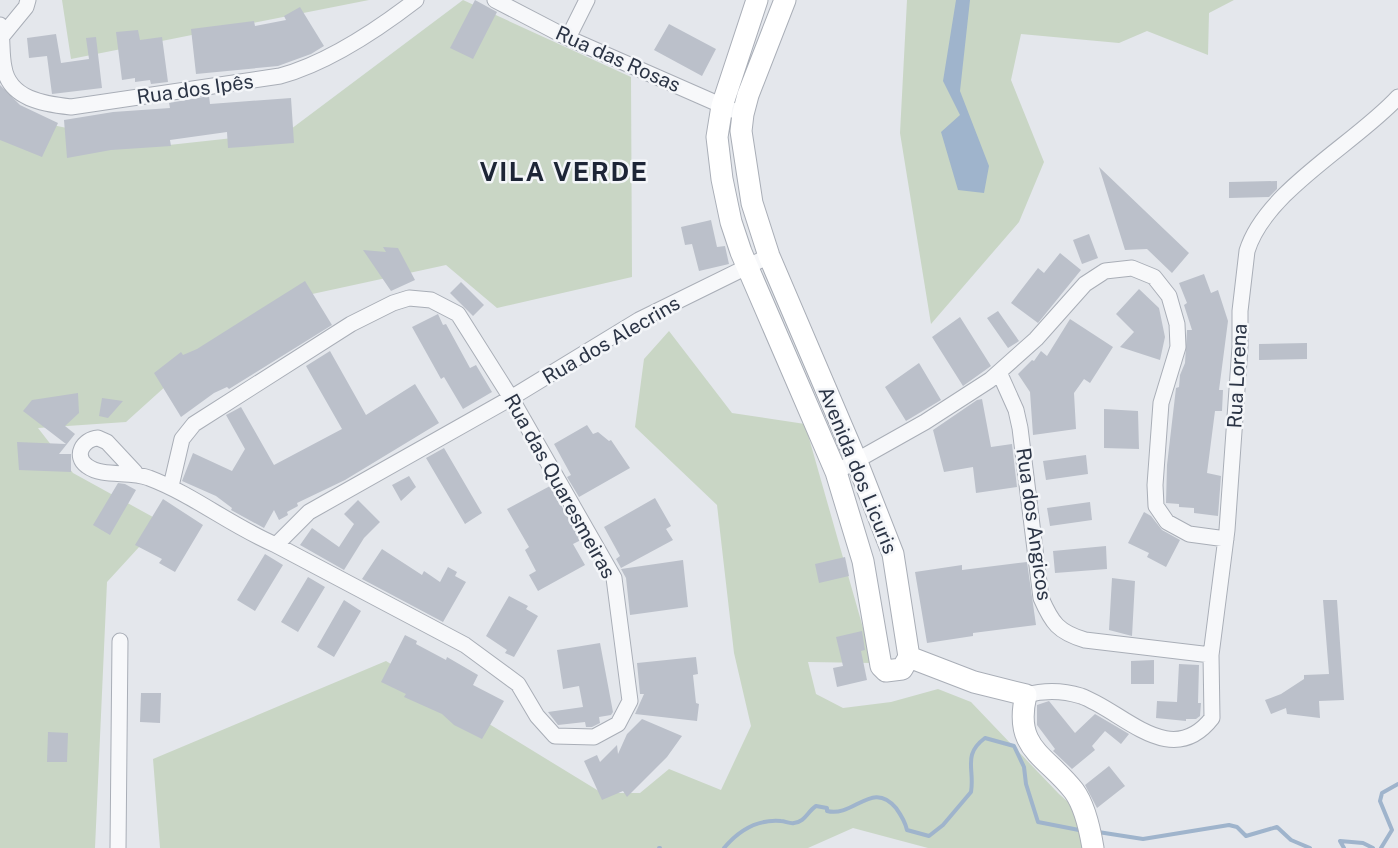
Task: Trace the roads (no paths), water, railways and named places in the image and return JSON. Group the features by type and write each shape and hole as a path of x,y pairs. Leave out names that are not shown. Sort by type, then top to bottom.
{"street":[{"name":"Rua dos Ipês","path":"28,0 26,7 1,30 4,68 14,88 40,104 71,107 280,76 299,71 336,54 416,0"},
{"name":"Rua das Rosas","path":"495,0 568,38 743,114"},
{"path":"568,38 586,0"},
{"name":"Avenida dos Licuris","path":"757,0 722,106 717,137 722,179 731,222 747,267 836,472 863,561 881,666 886,670 902,669 909,657 893,554 857,462 769,256 752,203 741,131 743,114 748,95 785,0"},
{"name":"Rua Lorena","path":"1026,695 1052,691 1083,697 1138,730 1162,738 1188,738 1212,718 1211,655 1226,539 1242,283 1250,242 1276,206 1316,167 1398,97"},
{"name":"Rua dos Alecrins","path":"276,545 309,512 511,398 639,320 769,256"},
{"path":"836,472 925,422 999,372 1036,339 1085,284 1105,271 1132,268 1154,277 1168,296 1177,324 1178,347 1161,403 1155,475 1156,506 1167,522 1189,534 1226,539"},
{"name":"Rua das Quaresmeiras","path":"135,472 171,486 251,534 465,645 518,684 537,716 555,736 594,738 618,724 630,701 614,578 511,398 458,314 431,300 409,298 351,324 194,424 182,439 171,486"},
{"name":"Rua dos Angicos","path":"999,372 1016,410 1020,428 1041,598 1050,619 1065,634 1085,640 1211,655"},
{"path":"118,848 120,640"},
{"path":"909,657 974,682 1026,695 1021,715 1030,746 1074,792 1090,831 1093,848"}],"water":[{"path":"956,0 970,0 960,91 989,166 984,193 958,190 941,132 960,115 943,81"}],"waterway":[{"path":"724,848 742,831 756,824 772,821 798,822 816,806 837,812 879,797 887,800 896,808 907,830 929,836 943,825 971,792 972,756 978,744 985,738 1014,746 1024,767 1026,784 1038,822 1079,830"},
{"path":"1381,848 1392,830 1380,801 1382,793 1398,784"},
{"path":"1098,832 1143,839 1229,825 1237,827 1246,836 1277,827 1291,840 1310,848"},
{"path":"1344,848 1340,841 1363,843 1373,848"}],"district":[{"name":"VILA VERDE","path":"564,171"}]}
